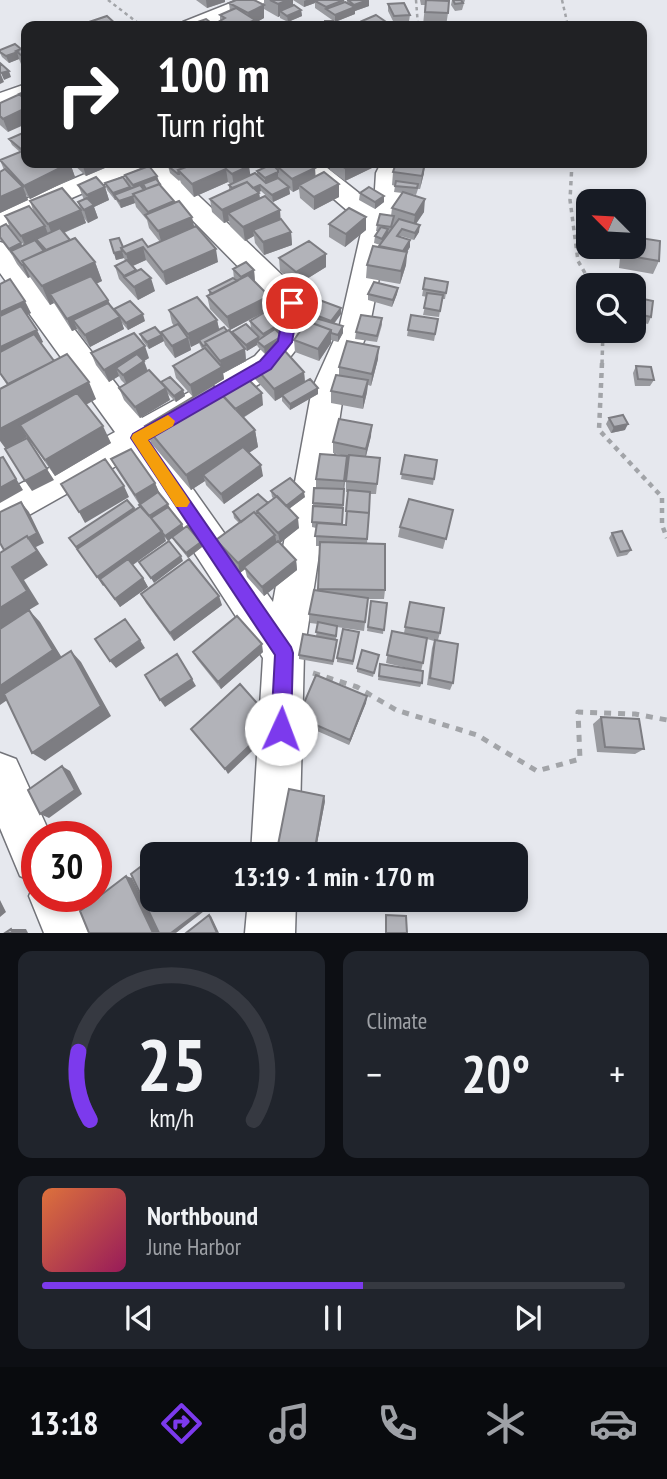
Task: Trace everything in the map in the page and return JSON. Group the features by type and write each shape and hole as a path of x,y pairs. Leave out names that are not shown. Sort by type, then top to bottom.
{"street":[{"path":"203,21 256,0"},
{"path":"0,101 21,93"},
{"path":"0,220 120,168"},
{"path":"0,513 265,365 285,342 292,303 155,168"},
{"path":"312,168 377,221"},
{"path":"276,842 284,653 328,389 354,329 377,221 390,203 389,173 392,168"},
{"path":"0,252 138,438 284,653"},
{"path":"0,775 21,823"},
{"path":"60,912 69,933"},
{"path":"270,933 271,912"}],"path":[{"path":"108,0 135,21"},
{"path":"416,0 418,21"},
{"path":"562,0 567,21"},
{"path":"572,168 570,200 578,261 585,273"},
{"path":"603,343 599,430 662,497 662,525 667,538"},
{"path":"284,653 307,671 357,687 396,710 477,735 537,771 580,759 578,712 635,714 667,720"}],"building":[{"path":"236,0 254,0 264,5 248,13 229,3"},
{"path":"270,0 288,0 278,4"},
{"path":"344,0 326,7 315,1"},
{"path":"348,0 368,0 354,5"},
{"path":"426,0 449,1 448,13 425,12"},
{"path":"345,2 355,7 335,15 326,9"},
{"path":"404,3 410,15 394,16 388,4"},
{"path":"294,5 301,10 287,16 280,11"},
{"path":"236,8 255,20 220,21 225,18 220,15"},
{"path":"376,15 385,21 362,21"},
{"path":"107,16 112,21 92,21"},
{"path":"15,44 21,49 16,51 18,52 6,56 0,52 0,50"},
{"path":"0,63 9,71 1,73"},
{"path":"21,95 21,110 3,119 0,116 0,103"},
{"path":"21,134 21,149 9,139"},
{"path":"21,152 21,168 60,168 24,186 0,160"},
{"path":"151,168 157,176 133,185 125,175"},
{"path":"245,168 232,174 226,169 192,184 178,170"},
{"path":"276,168 278,172 265,178 257,171"},
{"path":"279,168 315,168 292,179"},
{"path":"394,168 424,168 422,176 393,172"},
{"path":"5,169 23,187 0,197 0,172"},
{"path":"324,172 339,184 314,197 299,185"},
{"path":"255,173 266,183 278,178 289,187 272,195 260,185 253,188 247,182 232,188 229,185"},
{"path":"96,177 105,187 87,195 78,185"},
{"path":"123,177 130,187 113,193 105,183"},
{"path":"156,179 160,184 146,189 143,184"},
{"path":"396,181 418,184 417,188 395,186"},
{"path":"247,182 259,193 222,210 210,199"},
{"path":"159,184 174,201 148,212 133,194"},
{"path":"140,185 144,190 133,194 134,196 119,201 114,195"},
{"path":"369,187 384,196 375,202 360,193"},
{"path":"62,188 81,210 48,224 30,201"},
{"path":"403,192 425,199 415,215 392,208"},
{"path":"265,196 280,210 243,227 228,213"},
{"path":"87,198 94,205 84,210 78,202"},
{"path":"179,201 192,217 158,231 145,215"},
{"path":"29,206 45,226 21,236 5,216"},
{"path":"349,208 366,217 346,234 329,224"},
{"path":"380,214 394,216 391,227 377,225"},
{"path":"281,219 291,232 263,242 253,230"},
{"path":"399,219 420,225 415,233 402,229 397,236 410,240 403,251 379,246"},
{"path":"6,224 21,243 9,249 0,237 0,227"},
{"path":"196,226 216,249 163,272 143,247 126,254 121,248 142,239 148,247"},
{"path":"381,227 388,229 382,239 375,236"},
{"path":"60,228 70,240 46,250 36,239"},
{"path":"75,238 95,262 42,286 22,261"},
{"path":"119,238 122,251 114,253 110,240"},
{"path":"646,239 660,241 659,261 646,259"},
{"path":"35,240 44,251 22,261 22,265 11,251"},
{"path":"309,241 326,254 296,272 279,258"},
{"path":"373,246 407,252 401,271 367,265"},
{"path":"127,260 136,270 124,276 115,266"},
{"path":"246,262 254,270 241,277 233,269"},
{"path":"141,269 151,278 134,287 124,277"},
{"path":"248,275 269,296 227,317 207,296"},
{"path":"91,276 108,300 67,319 50,294"},
{"path":"233,278 237,281 212,294 209,290"},
{"path":"425,278 448,282 446,293 423,289"},
{"path":"10,279 25,301 0,312 0,284"},
{"path":"374,282 398,288 393,300 368,294"},
{"path":"427,293 443,295 440,311 424,308"},
{"path":"197,297 217,320 188,334 169,310"},
{"path":"314,298 341,308 331,321 305,311"},
{"path":"646,300 653,301 651,317 646,316"},
{"path":"130,301 143,314 126,323 114,309"},
{"path":"108,303 120,317 85,335 73,320"},
{"path":"21,306 37,330 0,347 0,316"},
{"path":"270,309 283,322 263,334 250,321"},
{"path":"361,315 382,318 377,336 356,332"},
{"path":"411,315 438,319 435,334 408,330"},
{"path":"312,317 343,326 338,335 331,333 331,330 309,322"},
{"path":"307,321 331,330 318,349 294,340"},
{"path":"178,324 188,338 172,346 161,332"},
{"path":"246,324 259,337 246,345 232,332"},
{"path":"155,327 162,335 147,342 140,334"},
{"path":"224,327 227,331 205,342 206,345 203,346 199,340"},
{"path":"275,329 282,336 264,347 257,341"},
{"path":"229,330 245,349 220,361 205,342"},
{"path":"134,333 145,346 104,370 91,353"},
{"path":"34,334 54,361 8,384 0,373 0,352"},
{"path":"347,341 379,347 372,374 339,367"},
{"path":"205,348 222,367 190,385 173,366"},
{"path":"284,350 304,372 274,389 254,366"},
{"path":"67,354 89,382 0,429 0,389"},
{"path":"137,354 144,361 123,375 116,368"},
{"path":"636,366 651,367 654,380 638,379"},
{"path":"149,370 166,388 135,407 119,388"},
{"path":"336,375 368,380 363,397 331,391"},
{"path":"245,376 262,393 235,409 219,392"},
{"path":"170,377 183,390 174,396 161,382"},
{"path":"310,379 318,388 290,404 282,395"},
{"path":"213,385 255,430 186,475 145,426"},
{"path":"77,393 103,426 45,460 20,425"},
{"path":"623,415 628,424 614,427 609,418"},
{"path":"339,419 372,425 366,449 333,442"},
{"path":"27,438 47,469 25,481 5,449"},
{"path":"243,447 261,465 221,494 203,475"},
{"path":"131,449 155,483 135,495 111,459"},
{"path":"320,454 347,456 344,481 316,479"},
{"path":"349,455 380,458 377,484 346,481"},
{"path":"405,455 437,460 434,479 401,474"},
{"path":"3,457 16,479 0,488 0,458"},
{"path":"105,459 124,486 79,512 61,484"},
{"path":"290,478 304,492 286,506 271,491"},
{"path":"314,488 344,489 343,505 313,503"},
{"path":"348,490 370,492 369,513 346,511"},
{"path":"158,492 168,504 149,516 139,505"},
{"path":"258,494 268,503 241,522 233,512"},
{"path":"277,496 298,518 278,533 257,511"},
{"path":"409,499 453,510 446,539 400,527"},
{"path":"127,500 134,508 76,547 69,538"},
{"path":"21,502 37,533 4,550 0,543 0,512"},
{"path":"141,506 162,531 97,577 77,549"},
{"path":"313,506 343,508 342,524 312,522"},
{"path":"168,507 182,524 165,536 151,518"},
{"path":"347,511 369,513 367,539 315,536 317,523 346,525"},
{"path":"254,512 275,535 238,563 216,540"},
{"path":"187,526 201,542 186,553 172,537"},
{"path":"622,531 631,550 620,552 612,533"},
{"path":"27,536 37,551 12,567 27,591 0,608 0,553"},
{"path":"169,541 181,556 151,578 139,562"},
{"path":"278,541 296,560 262,587 244,567"},
{"path":"320,542 385,544 385,590 318,589"},
{"path":"128,559 143,578 115,599 100,579"},
{"path":"189,559 219,596 170,633 141,594"},
{"path":"314,590 368,598 365,622 309,614"},
{"path":"371,601 387,603 384,630 368,627"},
{"path":"410,602 444,608 440,633 405,627"},
{"path":"29,610 53,650 0,686 0,629"},
{"path":"237,616 262,644 218,682 193,652"},
{"path":"125,619 140,640 110,661 95,639"},
{"path":"318,622 337,626 336,636 316,632"},
{"path":"343,629 359,632 353,661 337,658"},
{"path":"392,631 427,638 423,663 387,655"},
{"path":"303,634 337,640 333,661 299,655"},
{"path":"435,640 458,644 453,683 430,678"},
{"path":"362,650 379,655 374,673 357,668"},
{"path":"71,651 101,706 32,753 4,694"},
{"path":"177,654 192,679 160,700 145,675"},
{"path":"380,664 423,671 422,683 379,676"},
{"path":"316,675 367,696 350,740 298,717"},
{"path":"240,684 274,722 225,769 191,729"},
{"path":"601,717 639,719 644,749 605,747"},
{"path":"62,766 75,790 40,814 28,790"},
{"path":"289,789 324,796 316,842 279,842"},
{"path":"140,867 140,893 131,874"},
{"path":"126,876 140,906 140,912 143,912 153,933 89,933 80,912 112,912 112,887"},
{"path":"149,912 199,912 171,933 159,933"},
{"path":"209,915 217,933 186,933"},
{"path":"386,915 406,916 407,933 386,933"}],"slow traffic":[{"path":"168,421 138,438 182,502"}],"route":[{"path":"281,729 284,653 138,438 265,365 285,342 292,303"}]}
